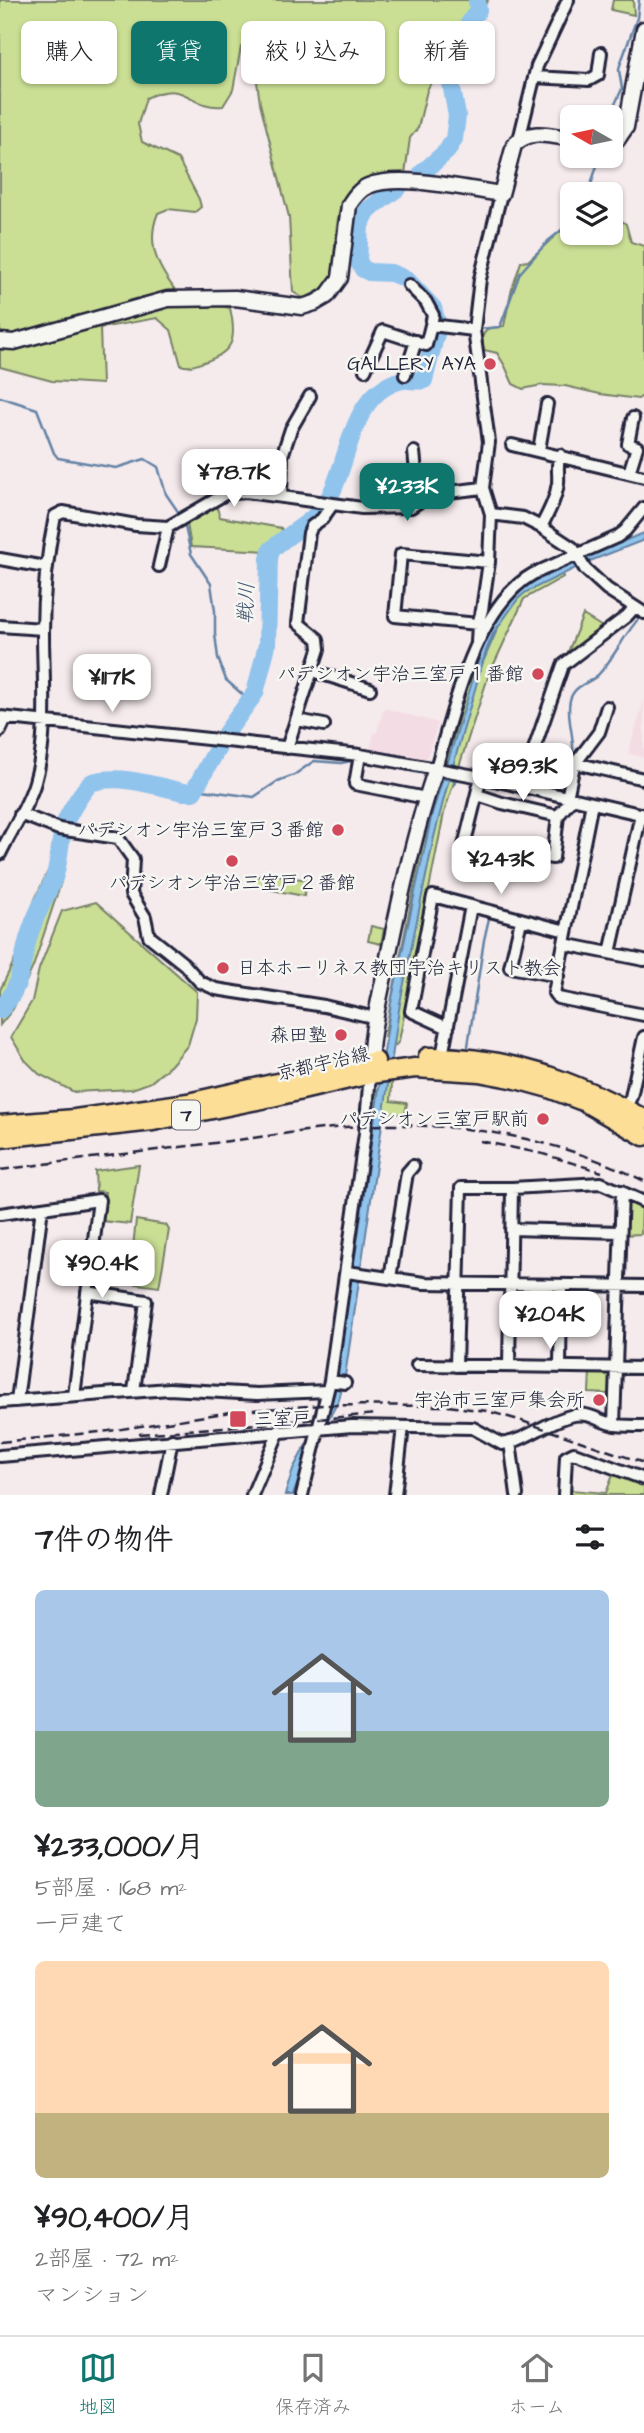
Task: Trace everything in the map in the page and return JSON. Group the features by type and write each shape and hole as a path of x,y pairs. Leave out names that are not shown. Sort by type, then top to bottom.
{"main road":[{"name":"京都宇治線","path":"0,1125 75,1119 188,1103 442,1056 503,1063 547,1074 587,1090 644,1119"},
{"name":"京都宇治線","path":"396,1064 516,1079 549,1088 583,1101 644,1136"},
{"name":"京都宇治線","path":"0,1138 153,1121 259,1100 373,1068"}],"street":[{"path":"519,140 534,76 568,0"},
{"path":"623,134 638,91 644,32"},
{"path":"534,76 589,80 598,75 601,53"},
{"path":"302,1495 318,1428 336,1384 352,1273 376,1018 401,896 426,798 439,769 477,642 482,610 489,562 491,514 483,488 489,442 474,330 480,279 514,145 525,135 560,137"},
{"path":"0,341 14,342 168,299 235,298 302,307 327,296 340,278 349,205 354,196 366,187 377,183 426,183 500,194"},
{"path":"365,370 383,331 426,345 435,325 433,315 426,302 409,285"},
{"path":"435,325 474,330"},
{"path":"405,375 416,341"},
{"path":"281,496 282,456 291,429 310,396"},
{"path":"539,450 547,404"},
{"path":"629,422 628,444 637,447 629,473"},
{"path":"512,444 644,477"},
{"path":"414,452 417,481 423,499"},
{"path":"541,527 556,497 559,480 557,463 560,455"},
{"path":"0,854 35,783 44,723 45,567 55,516 63,512 168,527 225,494 246,492 362,508 411,508 423,499 440,493 483,488"},
{"path":"287,748 319,649 318,639 298,623 309,533 312,526 322,519 327,504"},
{"path":"477,642 503,598 521,581 617,537 644,508"},
{"path":"491,514 523,518 541,527 573,548 585,569 607,589 639,610 563,665 521,787"},
{"path":"159,566 168,527"},
{"path":"478,624 395,617 401,554 489,562"},
{"path":"0,559 45,567"},
{"path":"0,626 43,629"},
{"path":"313,671 370,690"},
{"path":"481,776 464,846 552,858 558,816 569,798 575,763 599,733 607,708"},
{"path":"0,732 3,717 287,748 481,776 643,815 610,953"},
{"path":"297,720 324,725"},
{"path":"359,759 355,785 426,798"},
{"path":"575,763 644,779"},
{"path":"478,795 558,816"},
{"path":"592,803 554,993 558,998 644,1015"},
{"path":"20,814 62,829 118,838 133,859 131,894 145,917 149,936 184,964 200,982 216,989 324,1006 376,1018"},
{"path":"448,1028 411,1010 433,896 566,931"},
{"path":"442,1056 471,906"},
{"path":"521,921 510,967 558,976"},
{"path":"564,944 644,960"},
{"path":"625,1109 631,1097 644,1037"},
{"path":"390,1278 407,1173 413,1166"},
{"path":"456,1366 461,1188 601,1183 644,1202"},
{"path":"509,1366 512,1188"},
{"path":"614,1425 622,1191"},
{"path":"0,1214 99,1200 74,1396"},
{"path":"17,1401 42,1208"},
{"path":"511,1229 620,1232"},
{"path":"352,1273 424,1283 644,1286"},
{"path":"560,1367 561,1285"},
{"path":"87,1292 146,1301 134,1391"},
{"path":"416,1365 644,1368"},
{"path":"0,1402 169,1389 257,1394 336,1384"},
{"path":"0,1456 352,1426 473,1428 502,1444 576,1415 594,1416 614,1425 644,1426"},
{"path":"395,1495 403,1427"},
{"path":"252,1495 279,1432"},
{"path":"161,1495 172,1440"},
{"path":"510,1443 517,1495"},
{"path":"564,1495 566,1457 574,1453 644,1479"}],"shaded area":[{"path":"644,701 644,758 628,753"},
{"path":"384,708 438,723 426,761 370,751"}],"green space":[{"path":"0,0 488,0 475,21 399,21 399,84 430,84 418,128 410,138 405,174 372,176 358,182 348,191 338,217 332,275 320,290 303,298 293,292 289,217 257,84 385,84 385,21 241,21 241,47 233,90 223,106 211,106 171,91 160,93 146,98 138,124 142,142 178,159 201,207 195,212 168,209 158,213 153,239 158,262 186,304 230,308 233,336 227,349 204,362 192,366 181,365 171,330 157,318 100,328 102,384 52,381 0,367"},
{"path":"613,0 633,0 634,15 611,10"},
{"path":"623,222 626,224 631,242 644,246 644,395 638,399 565,386 542,385 523,389 513,384 497,353 484,350 482,337 487,329 504,326 521,262 528,261 560,231 560,245 623,245"},
{"path":"215,502 220,517 281,528 284,535 267,551 191,547 186,518"},
{"path":"561,567 563,577 524,599 488,677 444,813 399,1041 395,1046 384,1037 422,848 471,674 488,633 507,600"},
{"path":"583,615 604,628 566,657"},
{"path":"55,868 61,882 33,967 13,1009 0,1025 0,990 17,955 35,899 47,873"},
{"path":"267,873 307,880 304,896 251,886 253,875 262,877"},
{"path":"96,902 197,992 196,1018 188,1045 171,1065 151,1082 132,1089 74,1092 39,1074 25,1060 11,1037 32,1001 39,969 62,911"},
{"path":"371,926 384,929 381,944 368,941"},
{"path":"392,1082 391,1101 407,1103 405,1114 375,1113 372,1108 377,1091"},
{"path":"139,1165 130,1224 102,1221 105,1192 96,1191 95,1171"},
{"path":"624,1196 642,1204 641,1234 623,1235"},
{"path":"136,1220 166,1225 169,1230 159,1287 129,1283"},
{"path":"590,1371 609,1372 612,1376 610,1394 589,1393"},
{"path":"613,1475 635,1478 644,1485 644,1495 571,1495 571,1490 606,1493"}],"water":[{"path":"644,533 644,540 590,561 526,592 493,634 486,651 434,837 400,1003 345,1376 339,1400 307,1458 293,1495 285,1495 293,1469 331,1399 356,1250 391,1003 432,814 481,653 489,633 509,600 533,577"}],"waterway":[{"name":"戦川","path":"422,173 447,151 454,139 457,116 450,78 456,65 462,34 478,10 477,0"},
{"path":"615,105 622,89 620,65 637,18 639,0"},
{"path":"592,182 596,168"},
{"name":"戦川","path":"0,1010 18,981 28,938 56,872 64,826 72,808 90,784 104,780 138,782 193,792 226,733 255,693 267,645 271,550 322,509 339,475 360,416 370,400 384,387 403,380 424,380 438,326 433,308 406,279 391,273 369,272 363,269 358,261 360,225 368,210 399,187"},
{"path":"478,329 500,327 520,273 560,232"},
{"path":"0,397 37,409 58,458 116,468 145,459 158,467 166,494 181,516"},
{"path":"184,522 191,554 211,584 218,658 226,680 250,701"},
{"path":"573,751 569,713 572,695 598,675 641,616"},
{"path":"481,666 498,627"},
{"path":"195,789 254,797 314,761 341,763 356,760"},
{"path":"363,761 425,774"},
{"path":"441,778 456,781 455,784"},
{"path":"468,1046 490,914"}],"railway":[{"path":"0,1170 307,1131 392,1125 457,1128 521,1138 584,1155 644,1181"},
{"path":"480,1141 543,1154 602,1172"},
{"path":"0,1442 109,1431 237,1411 323,1405 447,1406 487,1411 519,1420 644,1463"},
{"path":"139,1434 377,1414"}],"place":[{"name":"GALLERY AYA","path":"490,364"},
{"name":"パデシオン宇治三室戸１番館","path":"538,674"},
{"name":"パデシオン宇治三室戸３番館","path":"338,830"},
{"name":"パデシオン宇治三室戸２番館","path":"232,861"},
{"name":"日本ホーリネス教団宇治キリスト教会","path":"223,968"},
{"name":"森田塾","path":"341,1035"},
{"name":"パデシオン三室戸駅前","path":"543,1119"},
{"name":"宇治市三室戸集会所","path":"599,1400"},
{"name":"三室戸","path":"238,1419"}]}
